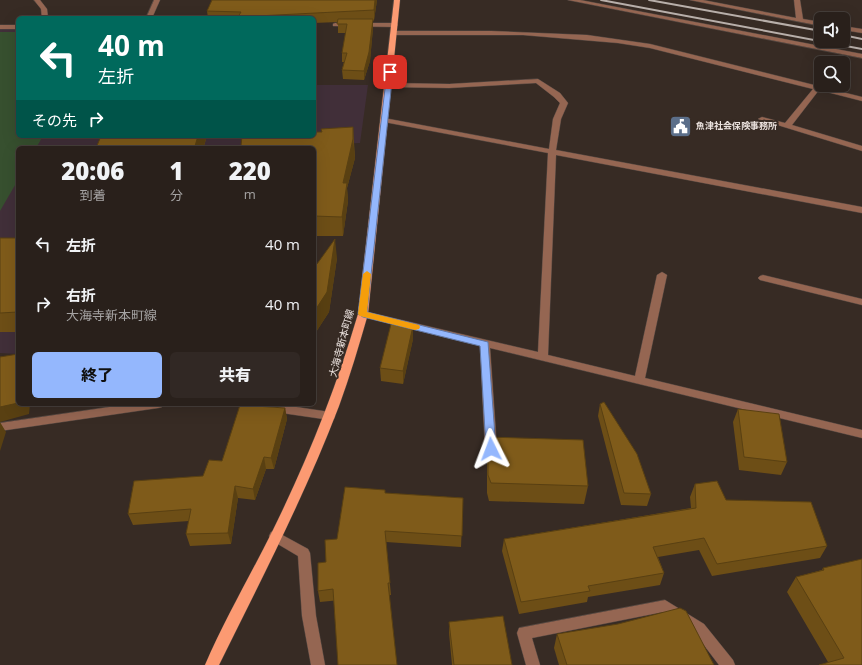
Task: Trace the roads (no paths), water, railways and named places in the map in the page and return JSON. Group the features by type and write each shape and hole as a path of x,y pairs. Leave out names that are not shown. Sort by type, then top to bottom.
{"main road":[{"name":"大海寺新本町線","path":"212,665 275,536 330,416 353,353 363,314 397,0"}],"street":[{"path":"37,0 44,9 45,16"},
{"path":"150,16 157,0"},
{"path":"571,0 862,56"},
{"path":"693,0 814,23"},
{"path":"797,0 800,20"},
{"path":"335,24 395,29 597,37 650,46 814,87"},
{"path":"0,27 16,27"},
{"path":"850,29 862,31"},
{"path":"389,85 449,86 538,81 557,95 564,103 557,118 552,152 543,358"},
{"path":"787,126 814,92"},
{"path":"833,92 862,99"},
{"path":"762,119 862,149"},
{"path":"384,120 862,210"},
{"path":"639,381 662,275"},
{"path":"763,278 862,302"},
{"path":"363,314 862,434"},
{"path":"485,344 491,449"},
{"path":"0,427 144,406"},
{"path":"261,406 330,416"},
{"path":"275,536 304,552 309,616 318,665"},
{"path":"533,665 524,633 665,606 699,628 728,665"}],"railway":[{"path":"601,0 862,49"},
{"path":"649,0 814,30"},
{"path":"850,36 862,39"}],"place":[{"name":"魚津社会保険事務所","path":"680,126"}]}
